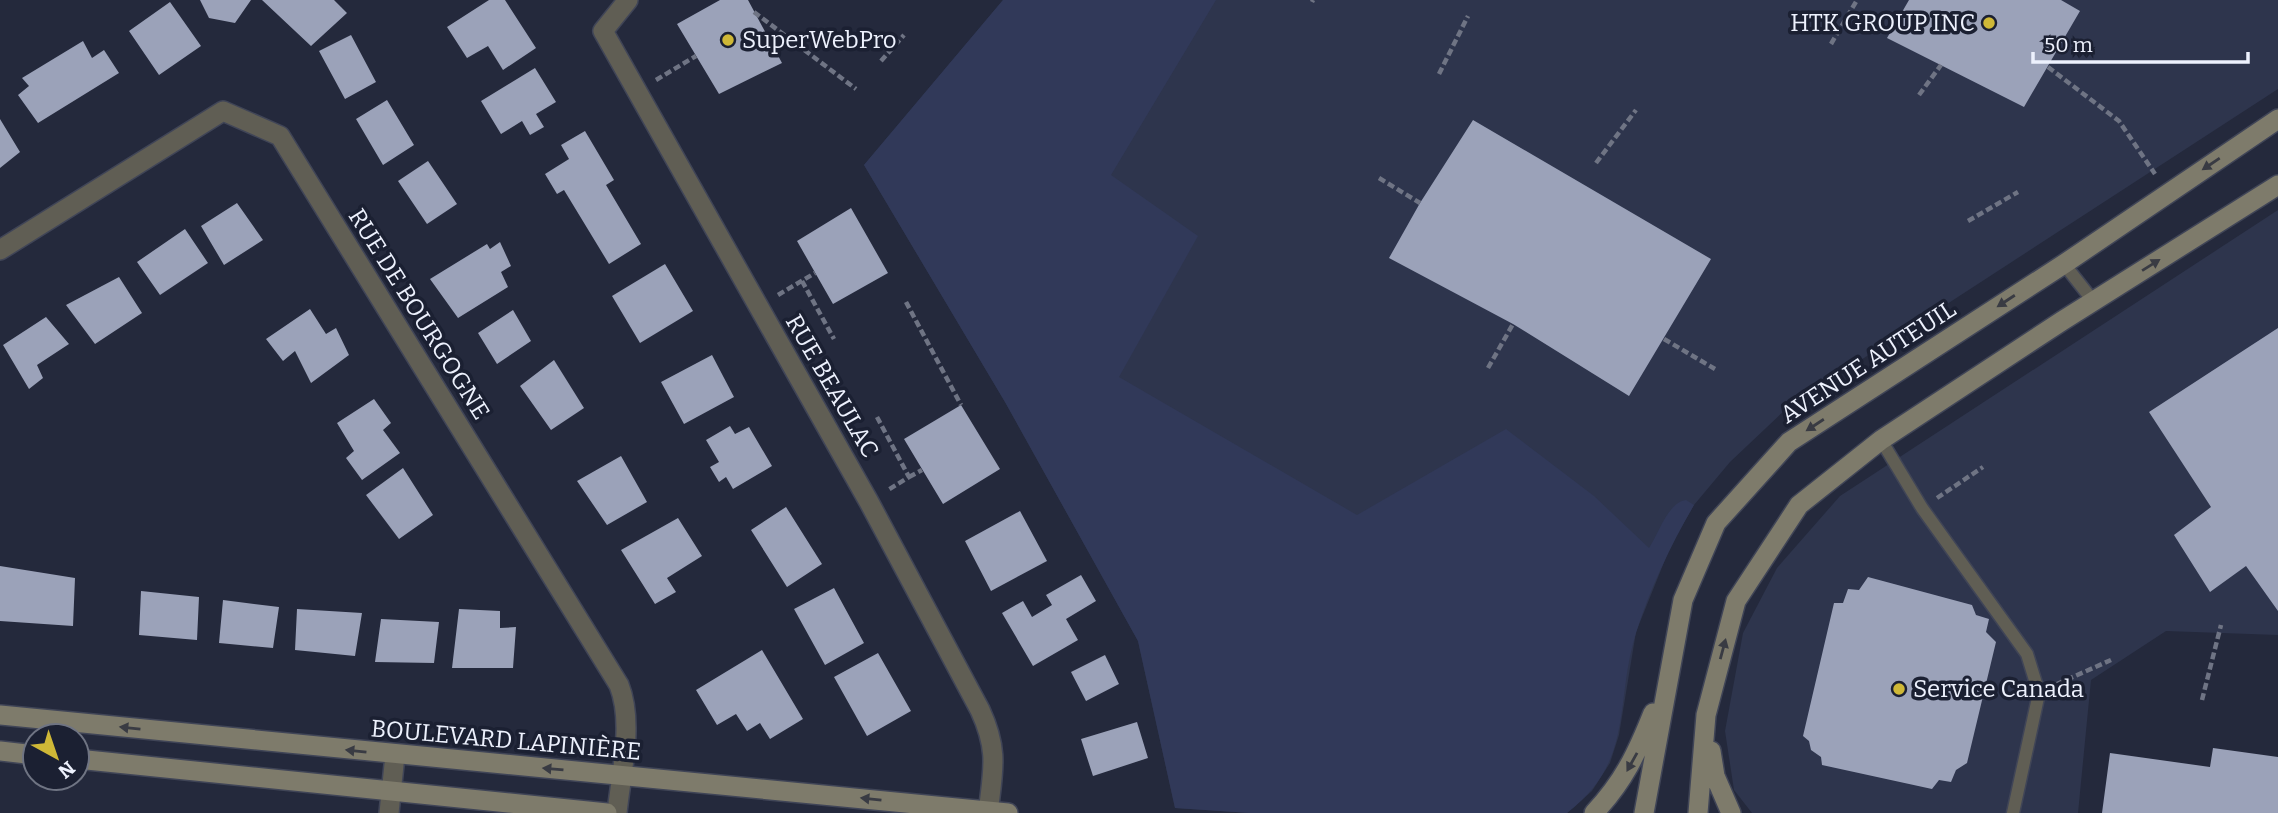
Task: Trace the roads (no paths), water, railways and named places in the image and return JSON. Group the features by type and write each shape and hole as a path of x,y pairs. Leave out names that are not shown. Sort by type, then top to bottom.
{"main road":[{"name":"AVENUE AUTEUIL","path":"1644,813 1683,600 1716,523 1789,442 2064,264 2278,119"},
{"path":"1698,813 1706,715 1735,601 1799,505 1881,440 2278,185"},
{"path":"1594,813 1611,795 1634,760 1668,677"},
{"name":"BOULEVARD LAPINIÈRE","path":"0,715 994,812"},
{"path":"1706,715 1715,776 1731,813"},
{"path":"0,751 21,753"},
{"path":"91,760 607,813"}],"street":[{"name":"RUE BEAULAC","path":"628,0 603,31 869,502 987,724 994,755 994,812"},
{"name":"RUE DE BOURGOGNE","path":"0,250 223,111 280,136 619,685 625,708 617,813"},
{"path":"388,813 395,755"}],"lane":[{"path":"2064,264 2094,302"},
{"path":"1881,440 1922,508 2028,654 2039,693 2013,813"}],"place":[{"name":"HTK GROUP INC","path":"1989,23"},
{"name":"SuperWebPro","path":"728,40"},
{"name":"Service Canada","path":"1899,689"}]}
